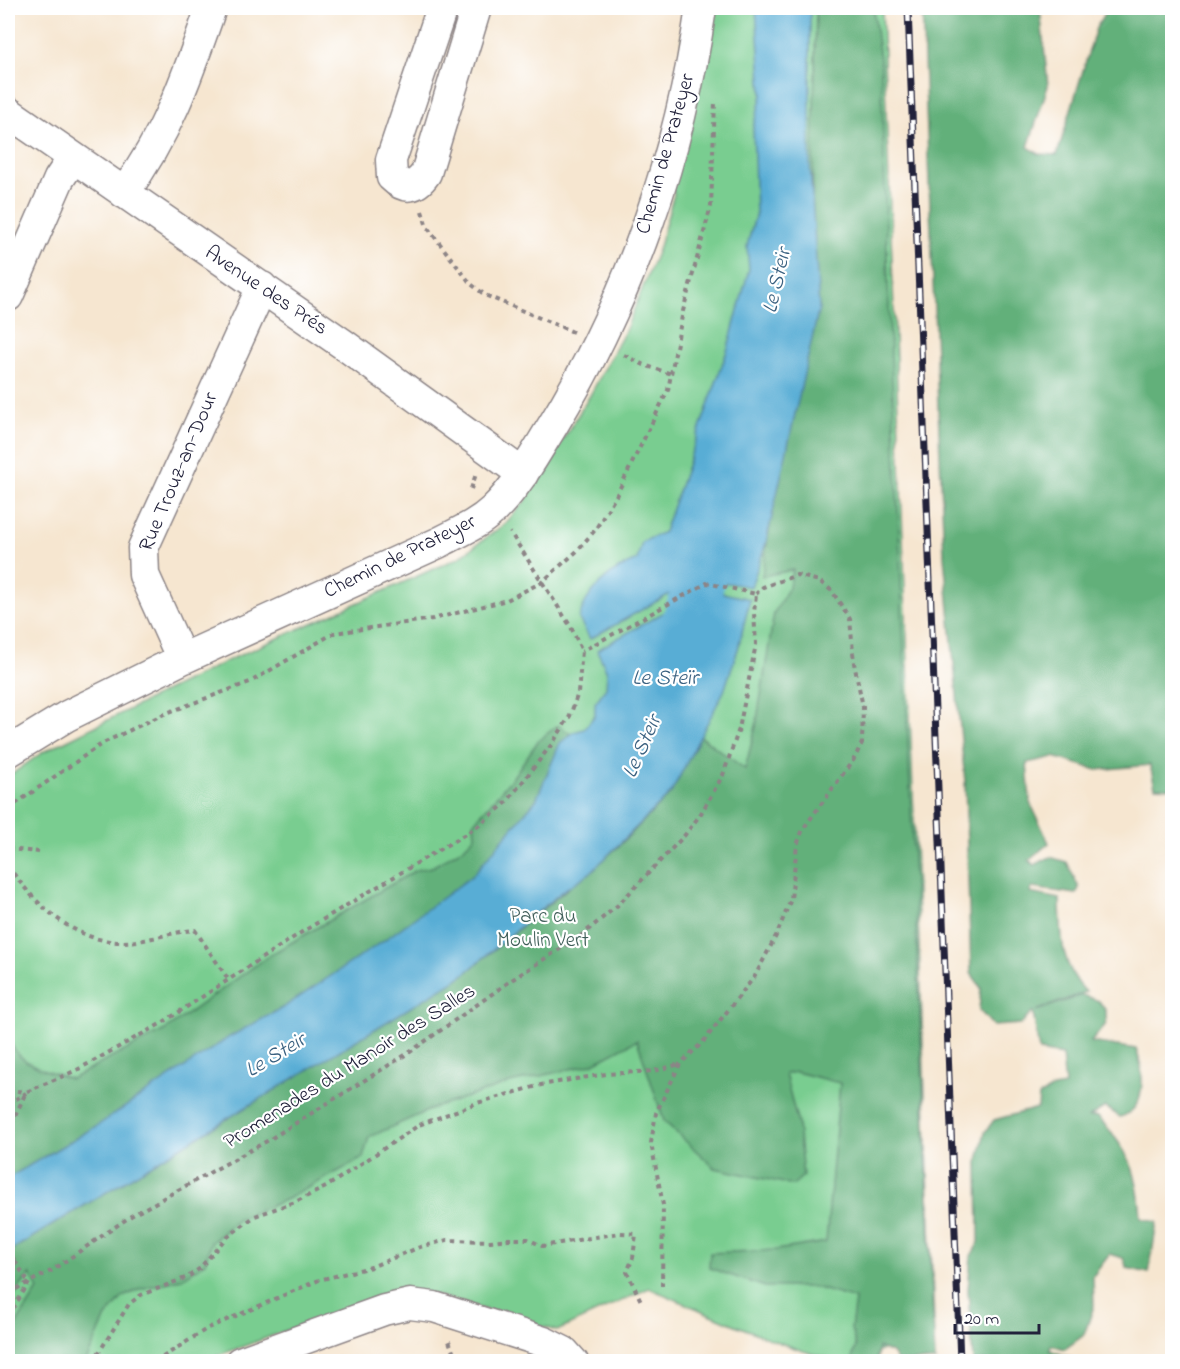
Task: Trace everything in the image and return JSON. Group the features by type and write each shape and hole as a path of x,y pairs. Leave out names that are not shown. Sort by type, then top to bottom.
{"street":[{"path":"124,193 148,159 169,120 211,8"},
{"path":"442,8 391,160 392,177 398,183 409,187 419,182 426,173 476,8"},
{"name":"Chemin de Prateyer","path":"8,752 67,716 182,658 438,543 467,528 493,510 523,474 580,379 635,259 662,183 681,110 701,8"},
{"name":"Avenue des Prés","path":"8,112 262,287 523,474"},
{"path":"8,296 59,179 73,158"},
{"name":"Rue Trouz-an-Dour","path":"182,658 144,575 143,548 262,287"},
{"path":"240,1362 384,1310 410,1304 434,1307 552,1344 573,1362"}],"path":[{"path":"8,809 103,744 164,714 250,682 334,633 470,612 518,596 542,582 576,552 607,511 642,447 668,390 683,312 711,206 716,91"},
{"path":"409,187 425,216 426,227 471,284 485,295 597,343 644,366 672,374"},
{"path":"8,1104 26,1092 77,1070 162,1023 228,979 491,818 521,785 570,716 578,693 582,651 571,627 493,510"},
{"path":"582,651 707,583 756,594 763,586 797,575 819,581 832,591 850,619 854,663 863,707 862,743 854,759 803,829 797,844 791,899 777,934 755,976 710,1034 680,1064 656,1113 651,1143 663,1205 662,1286"},
{"name":"Promenades du Manoir des Salles","path":"8,1293 29,1283 99,1235 267,1141 410,1052 516,977 582,936 618,905 684,837 700,815 723,775 739,729 756,644 754,613 756,594"},
{"path":"8,849 39,852"},
{"path":"8,866 20,883 52,914 92,938 122,942 195,930 228,979"},
{"path":"93,1362 129,1304 141,1295 194,1273 225,1239 255,1216 296,1202 326,1187 419,1125 477,1103 541,1085 606,1074 654,1071 680,1064"},
{"path":"8,1090 26,1092"},
{"path":"8,1132 26,1092"},
{"path":"155,1362 208,1328 319,1280 371,1267 420,1247 447,1240 528,1239 542,1246 620,1233 636,1234 633,1258 627,1272 641,1301"},
{"path":"8,1251 29,1283 8,1316"},
{"path":"8,1281 15,1261"}],"green space":[{"name":"Parc du Moulin Vert","path":"684,8 882,8 934,1322 863,1359 839,1360 785,1345 649,1288 557,1331 425,1292 310,1322 203,1361 8,1362 8,777 43,752 231,659 458,558 505,524 526,500 589,397 626,329 658,250 674,194 660,154 679,82"},
{"path":"816,8 873,8 881,66 888,282 935,1361 897,1361 892,1353 878,1347 877,1361 851,1361 856,1346 851,1329 855,1299 814,1287 765,1287 709,1268 710,1253 776,1250 826,1242 840,1083 796,1072 785,1074 798,1124 803,1176 793,1185 715,1168 681,1137 664,1121 637,1040 592,1064 510,1083 434,1108 369,1137 363,1158 287,1199 237,1220 211,1243 205,1263 181,1279 140,1289 123,1297 106,1317 86,1361 8,1361 8,1337 38,1290 30,1274 8,1303 8,1252 462,976 619,846 671,793 700,736 745,769 756,726 774,613 789,587 793,570 762,576 811,256"},
{"path":"922,8 1040,8 1048,86 1028,147 1039,154 1057,155 1096,28 1108,8 1172,8 1172,788 1155,787 1150,765 1097,770 1054,757 1027,763 1030,802 1049,843 1029,860 1034,865 1050,857 1067,862 1079,888 1076,894 1032,888 1030,893 1060,899 1062,937 1067,960 1077,982 1086,992 1036,1011 1082,995 1099,1001 1106,1011 1106,1024 1091,1042 1136,1049 1141,1068 1142,1088 1135,1106 1129,1113 1120,1117 1105,1107 1089,1117 1098,1117 1118,1141 1135,1175 1141,1218 1157,1222 1149,1273 1127,1268 1123,1258 1110,1254 1093,1276 1094,1306 1084,1335 1065,1349 1051,1345 1050,1350 1079,1361 973,1361 968,1290 971,1256 979,1242 978,1160 985,1132 994,1120 1038,1108 1039,1096 1053,1088 1065,1086 1062,1055 1039,1051 1033,1012 1021,1024 993,1026 979,1010 981,988 971,973 965,782 944,556"},
{"path":"558,725 572,735 575,754 455,904 8,1199 8,1036 12,1046 25,1060 42,1069 71,1079 165,1030 270,955 416,870 432,867 462,849 475,836 474,822 513,777 538,741"}],"water":[{"name":"Le Steïr","path":"756,8 810,8 810,164 819,308 766,543 751,587 698,578 590,639 579,619 593,591 618,569 637,560 642,542 664,532 728,348 749,269 747,246 756,213 753,127 762,95"},
{"name":"Le Steïr","path":"705,589 750,599 738,649 724,691 671,793 590,873 564,890 462,976 8,1252 8,1178 98,1125 231,1036 284,1007 386,939 472,876 536,800 560,743 574,732 584,729 595,715 595,703 606,688 607,672 597,650"}],"waterway":[{"name":"Le Steir","path":"675,658 721,515"}],"railway":[{"path":"908,8 960,1362"}]}
